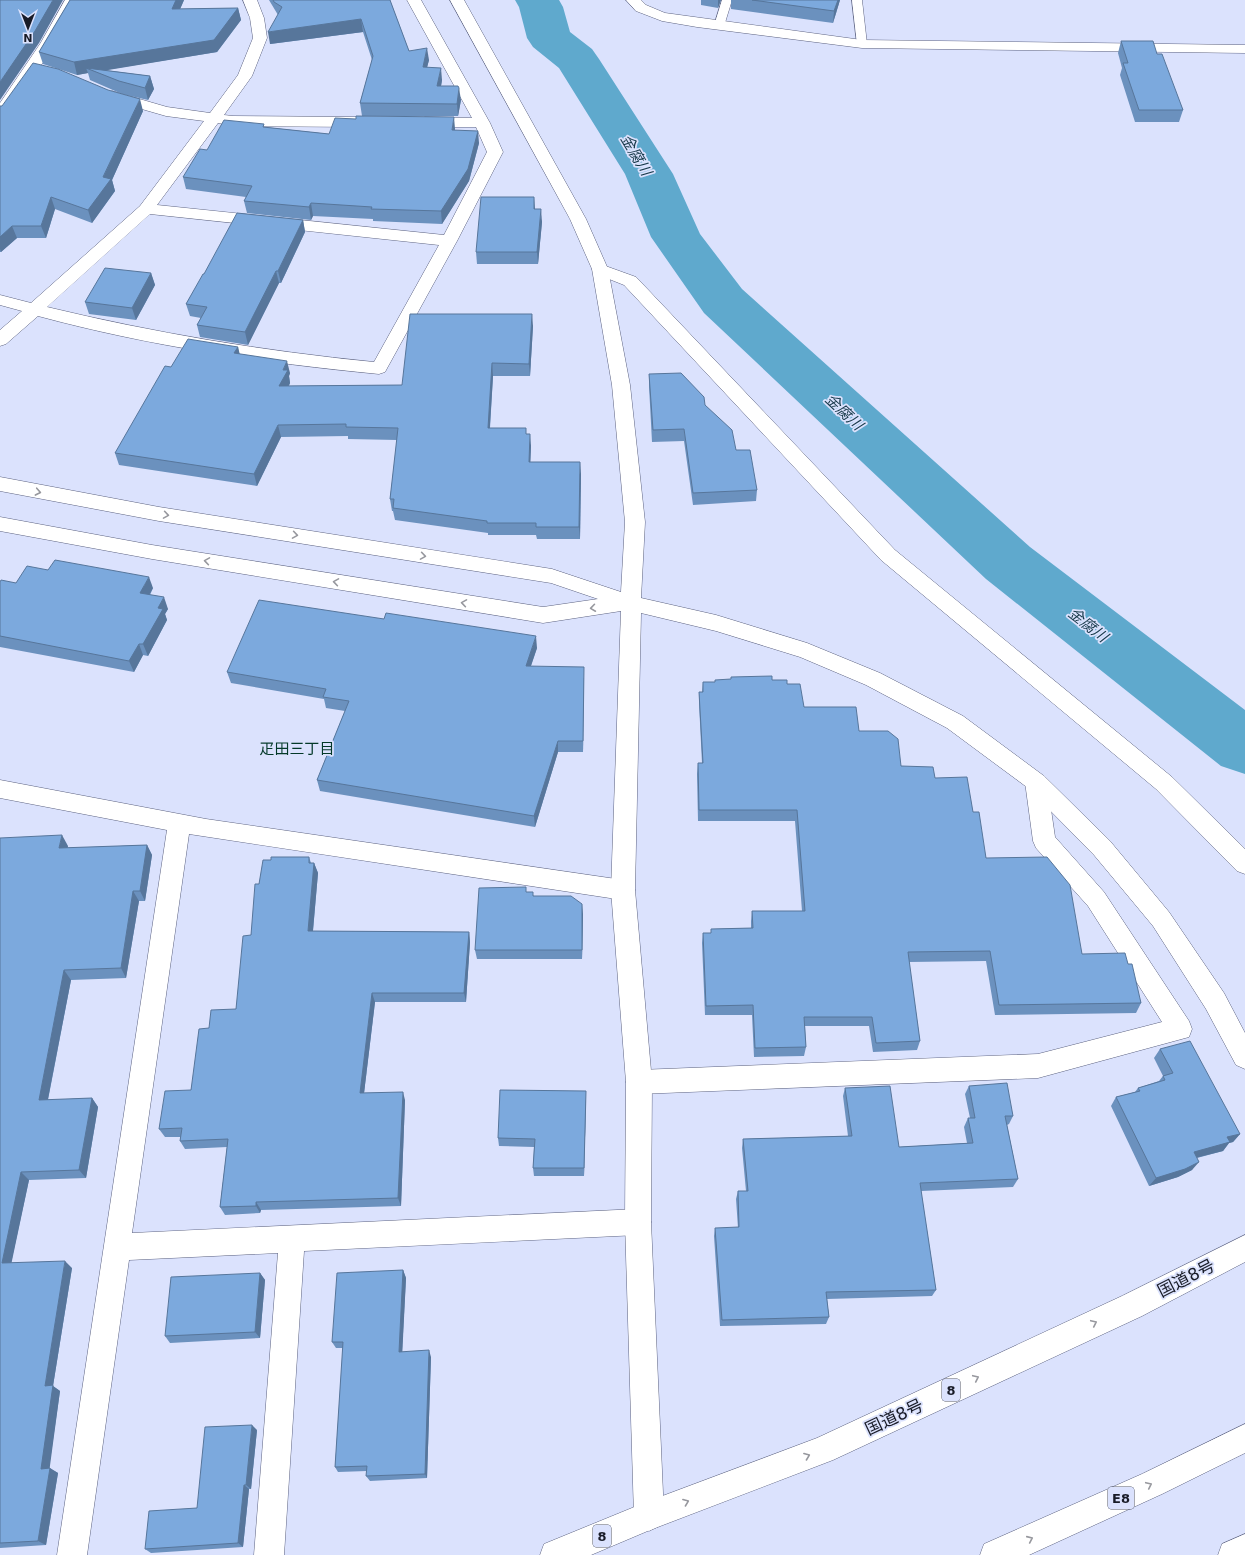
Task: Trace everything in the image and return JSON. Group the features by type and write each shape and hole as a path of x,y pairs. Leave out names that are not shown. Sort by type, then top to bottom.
{"main road":[{"path":"0,114 40,70 72,0"},
{"path":"0,340 146,209 245,76 260,38 257,18 250,0"},
{"path":"0,300 35,310 193,345 312,362 379,368 449,241 495,152 482,123 414,0"},
{"path":"458,0 578,219 600,269 622,385 634,514 623,890 639,1082 638,1222 650,1516"},
{"path":"633,0 641,8 662,17 719,26 862,44 1245,49"},
{"path":"96,89 117,98 159,109 233,121 381,122"},
{"path":"412,122 482,123"},
{"path":"146,209 449,241"},
{"path":"600,269 630,281 888,555 1164,783 1245,864"},
{"path":"0,484 159,514 552,576 631,603 716,623 807,651 873,679 955,722 1036,782 1102,848 1161,919 1215,1001 1245,1057"},
{"path":"0,524 152,552 543,615 631,603"},
{"path":"639,1082 1038,1066 1180,1029 1096,899 1044,841 1036,782"},
{"path":"0,789 214,829 623,890"},
{"path":"72,1555 179,822"},
{"path":"117,1247 638,1222"},
{"path":"269,1555 292,1238"},
{"name":"国道8号","path":"555,1555 650,1516 823,1450 1132,1306 1245,1248"},
{"name":"E8","path":"995,1555 1152,1484 1245,1438"},
{"path":"1233,1555 1245,1549"}],"lane":[{"path":"719,26 727,0"},
{"path":"856,0 862,44"}],"building":[{"path":"0,0 53,0 35,31 0,82"},
{"path":"70,0 176,0 172,9 238,8 214,40 74,62 39,52"},
{"path":"273,0 390,0 409,51 427,48 423,67 441,68 437,86 458,86 457,104 360,103 373,56 361,19 268,32 282,7"},
{"path":"752,0 838,0 834,11"},
{"path":"1121,41 1153,41 1157,54 1162,54 1183,110 1139,110 1123,63 1128,63"},
{"path":"33,63 58,69 108,90 140,99 103,177 111,179 88,210 51,197 41,226 12,226 0,237 0,106 2,106"},
{"path":"86,68 150,76 145,88 119,81"},
{"path":"356,116 454,117 452,130 478,131 468,169 441,211 371,209 372,207 311,203 309,207 244,201 252,186 183,177 200,149 207,150 224,120 264,124 263,127 329,134 335,118 356,119"},
{"path":"481,197 534,197 534,209 541,209 537,252 476,252"},
{"path":"237,213 303,220 278,271 276,271 245,332 197,325 207,307 186,304"},
{"path":"105,268 151,273 132,308 85,302"},
{"path":"410,314 532,314 529,364 492,363 488,428 526,428 526,434 530,434 529,462 580,462 579,527 536,527 536,523 487,523 487,521 393,508 394,499 390,499 398,428 346,427 346,424 278,425 254,474 115,453 165,366 171,367 188,339 238,347 234,353 287,361 283,370 288,370 279,386 402,385"},
{"path":"681,373 704,397 705,405 732,430 736,450 750,450 757,490 693,493 684,429 653,430 649,374"},
{"path":"55,560 149,577 140,593 164,597 158,608 163,609 143,644 139,644 129,661 0,636 1,580 16,583 27,566 48,570"},
{"path":"259,600 384,619 386,613 536,636 526,666 584,667 583,741 558,741 534,816 317,780 349,701 323,697 326,689 227,672"},
{"path":"772,676 772,680 787,680 787,684 800,684 804,707 856,707 859,731 888,731 898,739 901,766 933,767 935,778 967,777 973,812 979,812 986,858 1047,857 1070,885 1082,954 1125,953 1128,964 1132,964 1141,1003 999,1005 990,951 908,952 920,1041 876,1043 872,1017 804,1017 806,1047 755,1048 753,1005 706,1006 703,933 711,933 711,929 753,928 752,911 805,911 797,810 699,810 698,763 703,763 699,692 703,692 703,682 715,682 715,680 731,679 731,677"},
{"path":"62,835 59,848 147,845 140,891 133,891 121,968 64,970 39,1100 92,1098 79,1170 21,1172 2,1263 65,1261 45,1386 53,1385 41,1469 50,1468 38,1541 0,1543 0,838"},
{"path":"271,857 309,857 309,863 314,863 308,931 469,932 464,993 372,993 360,1093 403,1092 398,1198 256,1202 256,1206 220,1207 228,1139 180,1141 182,1128 159,1129 165,1091 191,1090 199,1029 209,1028 211,1010 236,1009 243,936 251,935 255,884 259,884 263,860 271,860"},
{"path":"526,887 526,892 533,892 533,896 571,896 582,904 582,950 475,950 479,888"},
{"path":"1190,1041 1240,1134 1227,1137 1230,1142 1194,1152 1199,1162 1185,1169 1156,1178 1116,1097 1140,1091 1138,1088 1165,1080 1163,1076 1173,1073 1160,1049"},
{"path":"1007,1083 1013,1116 1005,1116 1018,1179 920,1183 936,1290 826,1292 829,1317 722,1320 715,1228 739,1227 738,1191 748,1191 743,1139 852,1136 845,1088 890,1086 899,1147 973,1143 968,1118 975,1118 969,1086"},
{"path":"500,1090 586,1091 584,1168 533,1168 535,1139 498,1138"},
{"path":"403,1270 399,1352 429,1350 425,1474 366,1476 367,1466 335,1467 343,1342 332,1342 337,1273"},
{"path":"260,1273 255,1332 165,1336 171,1277"},
{"path":"252,1425 238,1543 145,1549 149,1511 197,1508 205,1427"}],"waterway":[{"name":"金腐川","path":"537,0 541,7 549,38 576,59 649,174 676,237 723,301 1008,563 1245,747"}],"district":[{"name":"疋田三丁目","path":"297,749"}]}
